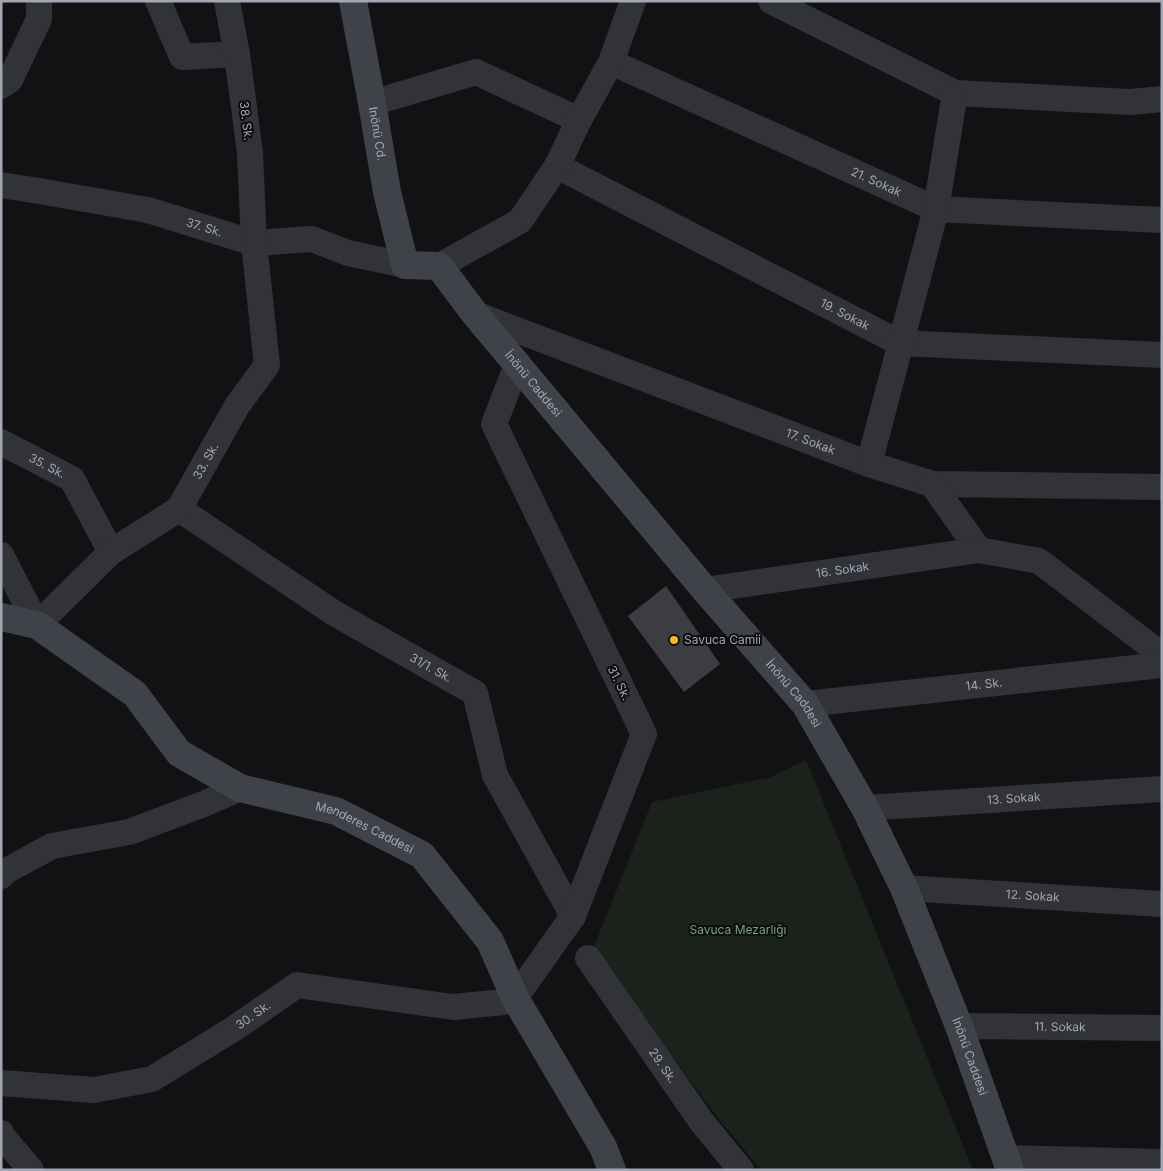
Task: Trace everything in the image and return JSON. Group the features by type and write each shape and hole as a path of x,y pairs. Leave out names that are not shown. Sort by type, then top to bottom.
{"street":[{"path":"1,86 10,80 39,19 39,1"},
{"path":"158,1 182,57 238,54"},
{"name":"38. Sk.","path":"227,1 238,54 250,153 254,243"},
{"name":"Inönü Cd.","path":"353,1 387,192 405,265"},
{"path":"405,265 439,266 520,221 557,166 579,120 611,62 633,1"},
{"path":"772,1 955,93 1130,102 1162,99"},
{"name":"21. Sokak","path":"611,62 936,210 1162,220"},
{"path":"372,103 476,72 579,120"},
{"path":"869,464 936,210 955,93"},
{"name":"19. Sokak","path":"557,166 900,344 1162,355"},
{"name":"37. Sk.","path":"1,185 148,210 254,243 312,239 348,252 405,265"},
{"name":"33. Sk.","path":"37,626 111,552 178,509 237,406 267,365 254,243"},
{"name":"İnönü Caddesi","path":"439,266 475,314 705,590 805,704 865,808 904,888 959,1026 1008,1164"},
{"name":"17. Sokak","path":"475,314 869,464 932,484 1162,487"},
{"name":"31. Sk.","path":"515,998 573,916 644,734 494,424 517,365"},
{"name":"35. Sk.","path":"1,442 72,479 111,552"},
{"path":"932,484 979,550"},
{"name":"31/1. Sk.","path":"178,509 334,613 475,693 495,775 573,916"},
{"name":"16. Sokak","path":"705,590 979,550 1040,561 1162,655"},
{"path":"1,555 37,626"},
{"name":"Menderes Caddesi","path":"1,617 37,626 135,694 178,753 240,788 336,810 422,855 490,941 515,998 603,1147 612,1170"},
{"name":"14. Sk.","path":"805,704 1162,665"},
{"path":"1,876 6,871 52,846 129,832 240,788"},
{"name":"13. Sokak","path":"865,808 1162,789"},
{"name":"12. Sokak","path":"904,888 1162,904"},
{"name":"29. Sk.","path":"588,958 701,1121 741,1170"},
{"name":"30. Sk.","path":"1,1084 94,1090 152,1079 235,1028 297,985 452,1007 504,1002 515,998"},
{"name":"11. Sokak","path":"959,1026 1162,1028"},
{"path":"1,1132 2,1136 31,1170"},
{"path":"1008,1164 1162,1162"}],"green space":[{"name":"Savuca Mezarlığı","path":"806,760 973,1170 761,1170 714,1113 593,949 652,802 771,777"}],"building":[{"name":"Savuca Camii","path":"666,586 720,664 684,692 628,616"}],"place":[{"name":"Savuca Camii","path":"674,640"}]}
